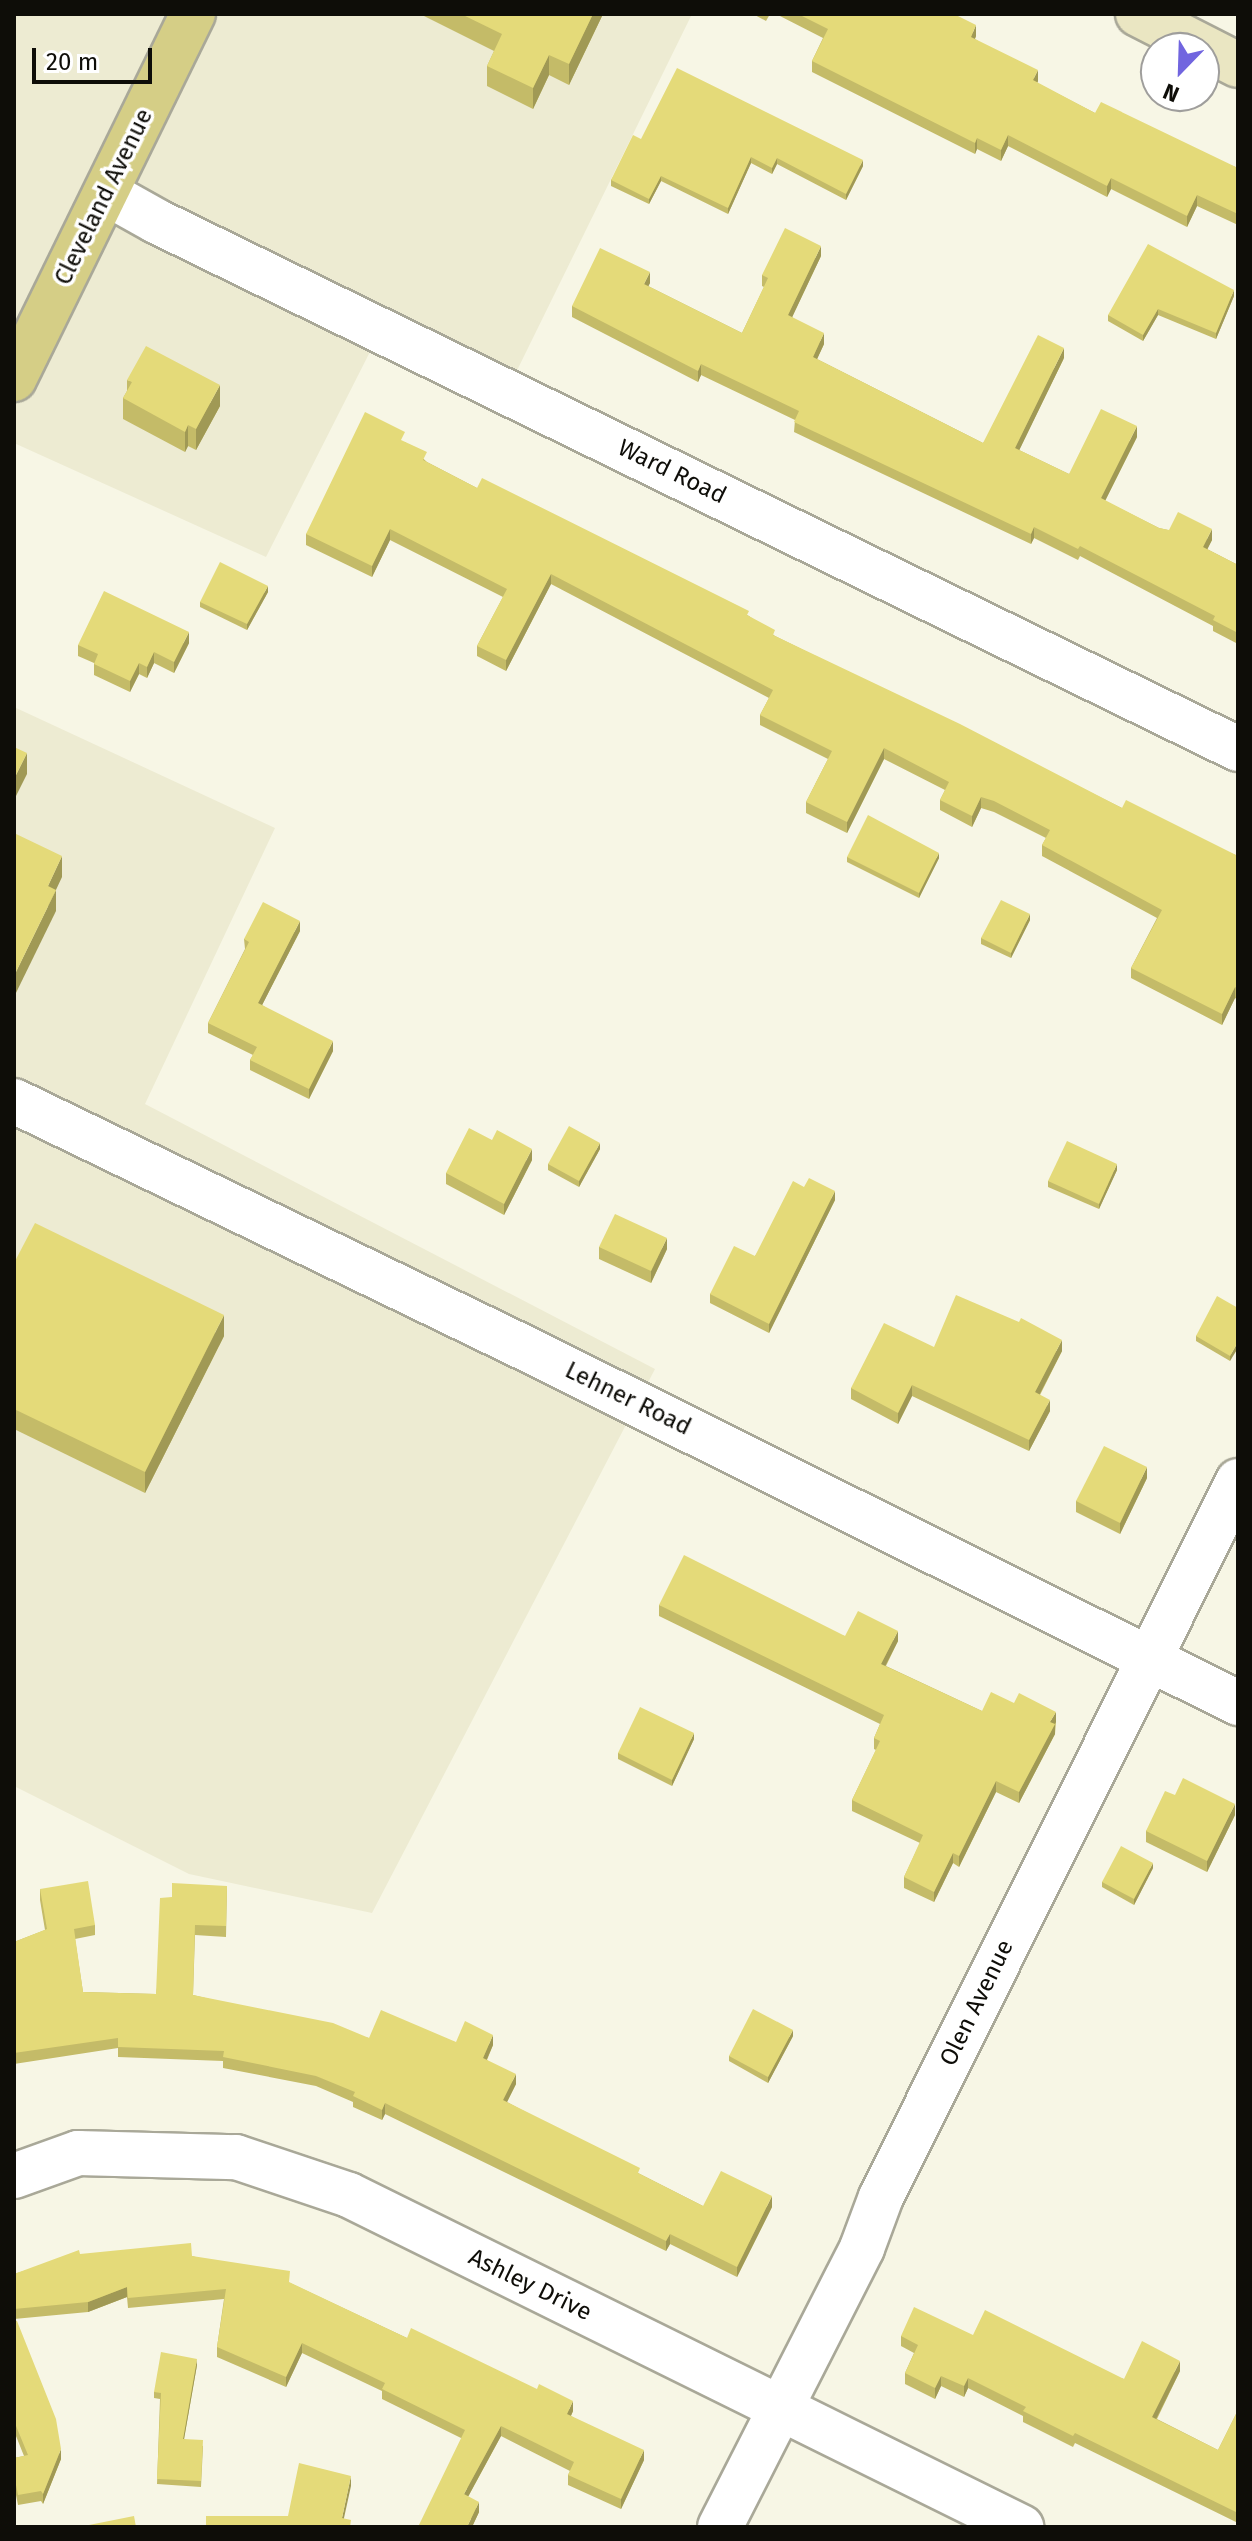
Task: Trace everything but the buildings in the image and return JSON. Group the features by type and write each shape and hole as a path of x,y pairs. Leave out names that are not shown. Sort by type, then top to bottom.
{"main road":[{"name":"Cleveland Avenue","path":"14,379 193,14"},
{"path":"1138,14 1238,65"}],"street":[{"name":"Ward Road","path":"106,193 156,221 1238,749"},
{"name":"Lehner Road","path":"14,1101 548,1359 1238,1703"},
{"name":"Olen Avenue","path":"720,2527 862,2248 881,2197 1238,1481"},
{"name":"Ashley Drive","path":"14,2176 78,2153 236,2157 349,2195 1021,2527"}],"shaded area":[{"path":"14,14 692,14 504,397 378,336 266,557 14,443"},
{"path":"14,707 275,828 145,1104 655,1369 372,1913 189,1874 14,1786"}]}
